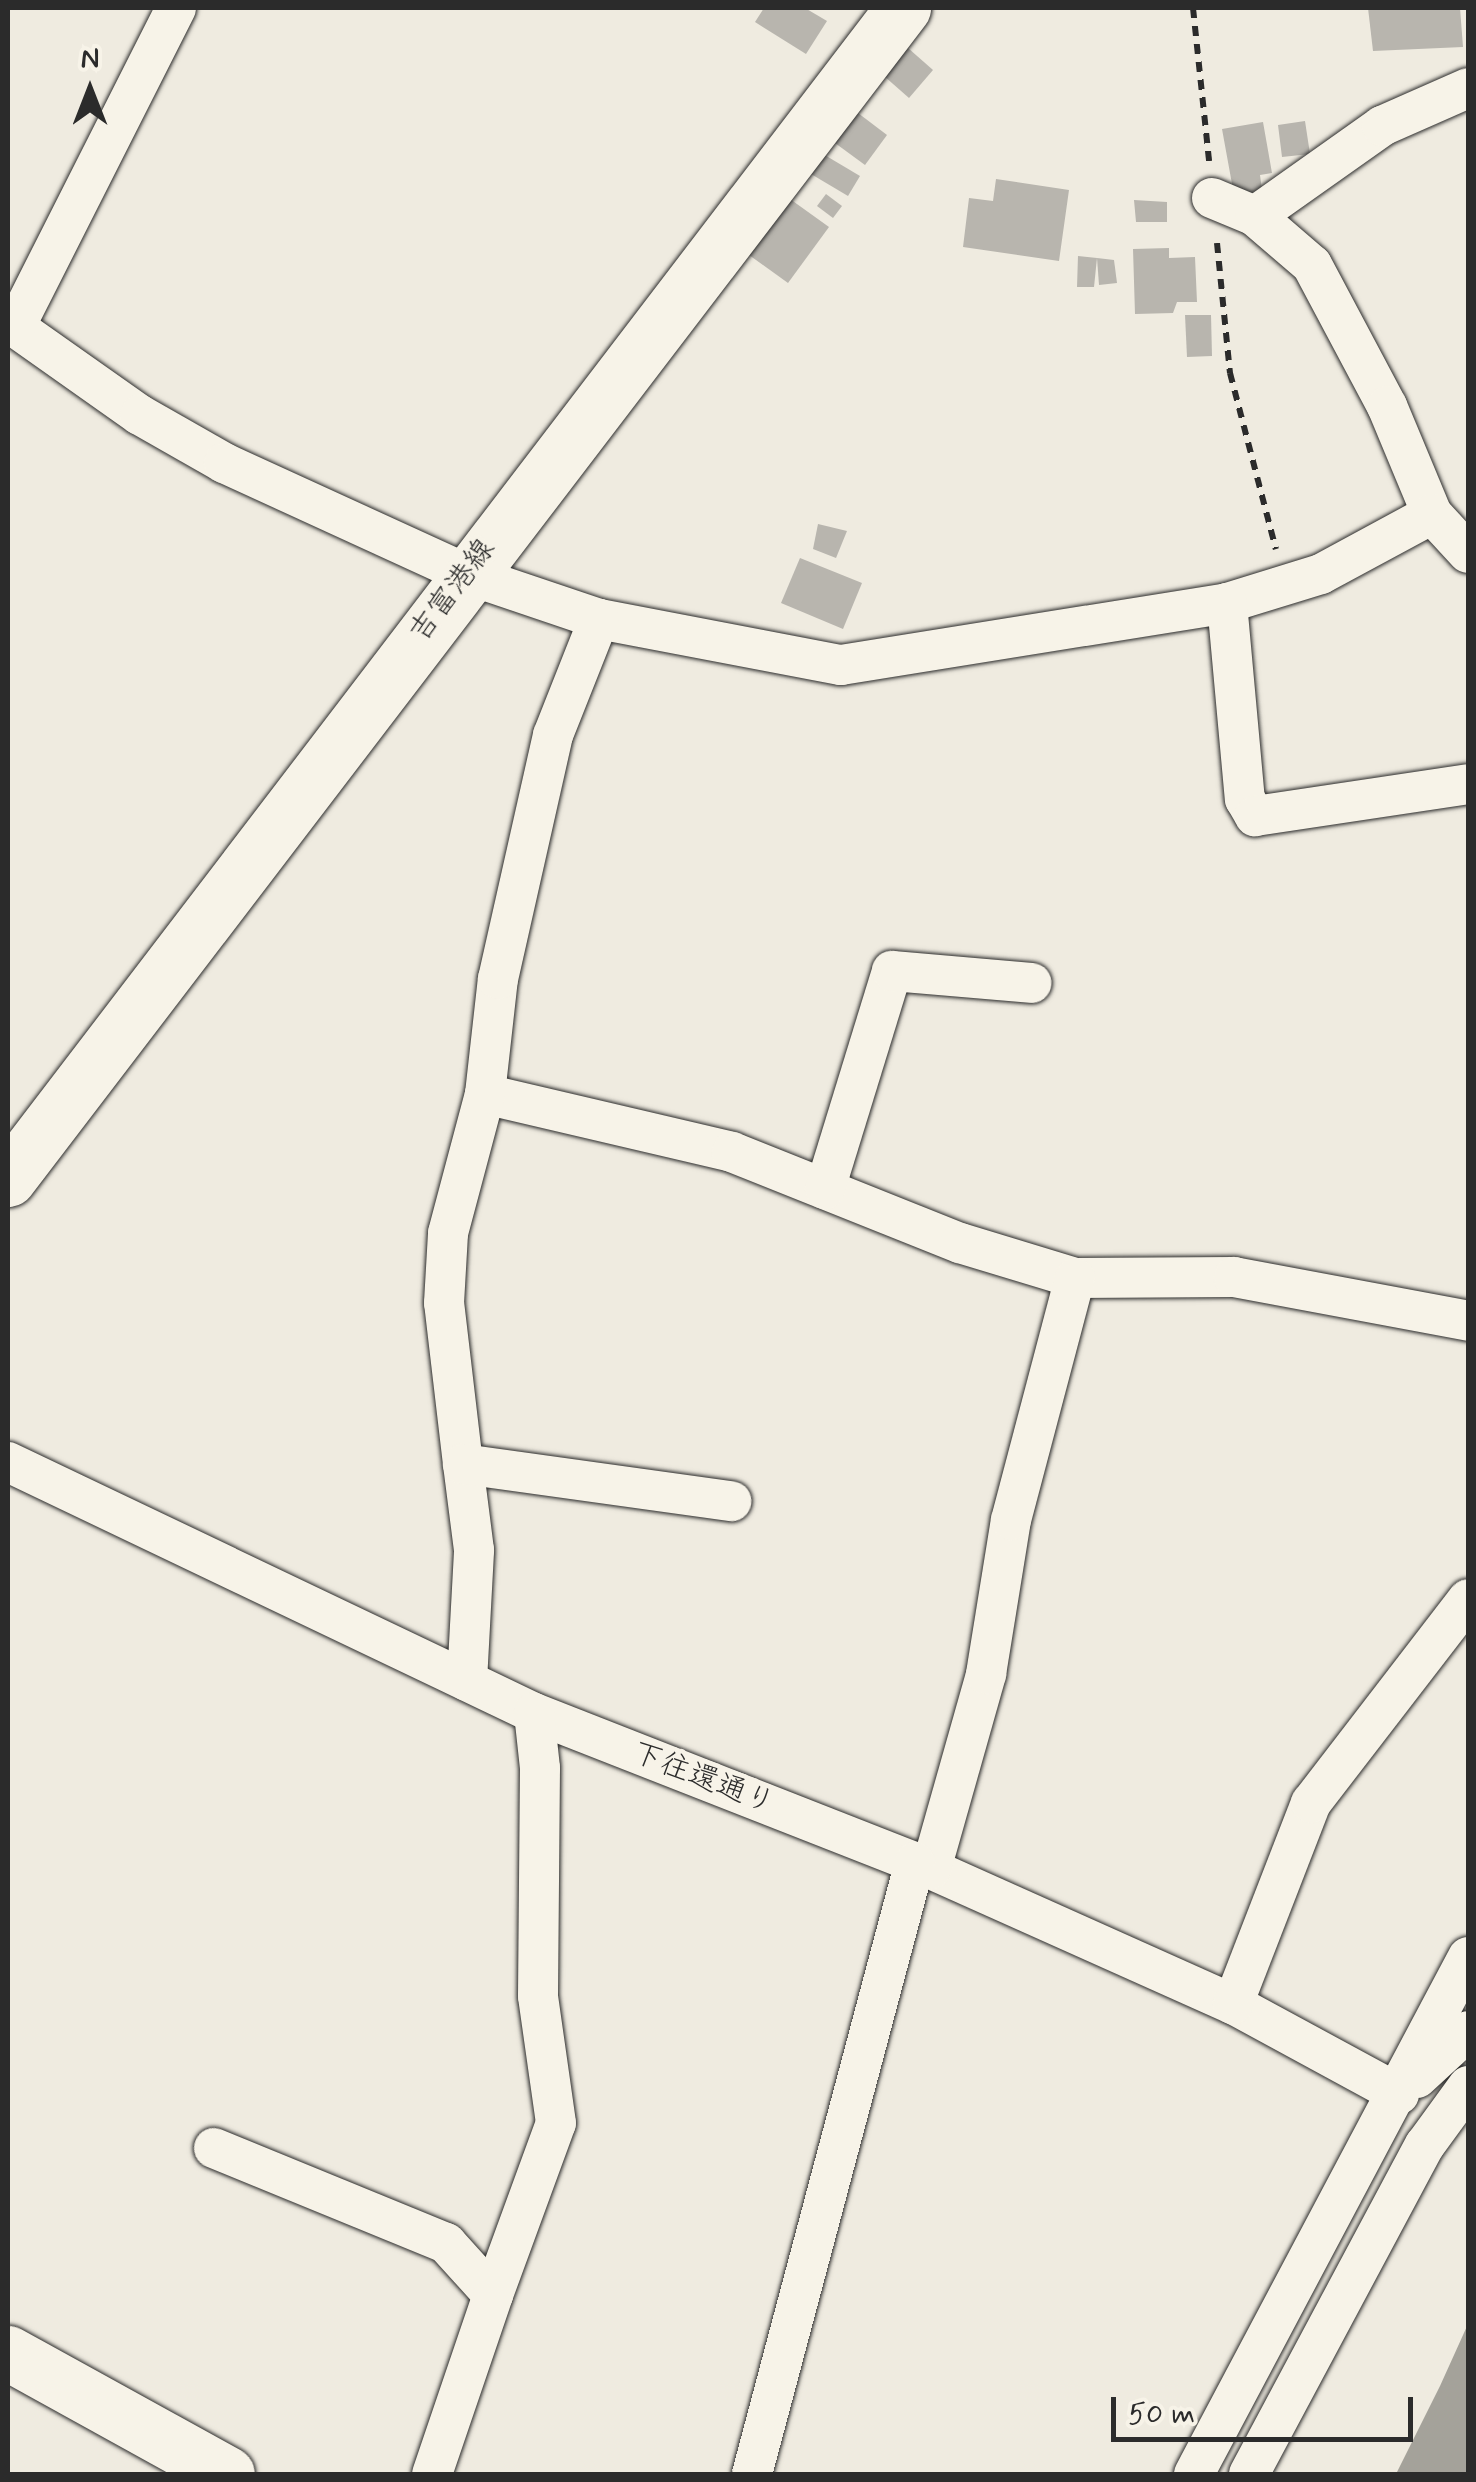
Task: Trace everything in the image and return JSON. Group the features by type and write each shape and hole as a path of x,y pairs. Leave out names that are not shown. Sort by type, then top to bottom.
{"main road":[{"name":"吉富港線","path":"8,1178 466,574 903,8"},
{"path":"8,2354 227,2474"}],"street":[{"path":"176,8 11,324 140,415 224,463 466,574 599,618 840,665 1227,602 1371,552 1432,514"},
{"path":"1255,216 1382,126 1468,88"},
{"path":"1212,198 1255,216 1312,265 1388,406 1432,514 1468,554"},
{"path":"1227,602 1245,799 1255,816 1468,784"},
{"path":"466,1681 474,1550 444,1303 448,1233 485,1094 498,979 553,735 599,618"},
{"path":"826,1189 892,971 1031,983"},
{"path":"485,1094 732,1152 960,1244 1074,1278 1234,1277 1468,1321"},
{"path":"752,2474 923,1865 986,1674 1011,1520 1074,1278"},
{"name":"下往還通り","path":"8,1462 534,1713 923,1865 1233,2004 1390,2110 1425,2146"},
{"path":"463,1464 731,1501"},
{"path":"1233,2004 1311,1804 1468,1600"},
{"path":"432,2474 556,2123 538,1996 540,1768 534,1713"},
{"path":"1194,2474 1468,1957"},
{"path":"1390,2110 1468,2030"},
{"path":"1249,2474 1425,2146 1468,2086"},
{"path":"214,2148 446,2243 494,2295"}],"path":[{"path":"1193,8 1230,373 1285,584"}],"shaded area":[{"path":"1468,2324 1468,2474 1396,2474 1440,2386"}],"building":[{"path":"764,8 805,8 827,21 806,54 755,22"},
{"path":"1368,8 1460,8 1463,47 1373,51"},
{"path":"908,48 933,70 909,98 884,76"},
{"path":"858,113 887,135 865,165 835,143"},
{"path":"1305,121 1310,154 1282,157 1278,125"},
{"path":"1263,122 1272,173 1260,175 1262,190 1234,195 1222,129"},
{"path":"823,154 860,176 848,196 811,174"},
{"path":"996,179 1069,190 1059,261 963,247 969,198 993,201"},
{"path":"826,194 842,206 833,218 817,206"},
{"path":"790,199 829,227 788,283 749,255"},
{"path":"1134,200 1167,202 1167,222 1136,222"},
{"path":"1169,248 1169,258 1195,257 1197,302 1177,302 1173,313 1135,314 1133,249"},
{"path":"1078,256 1097,258 1094,287 1077,287"},
{"path":"1097,258 1114,260 1117,283 1099,285"},
{"path":"1185,315 1211,315 1212,356 1187,357"},
{"path":"818,524 847,531 836,558 813,549"},
{"path":"800,558 862,583 843,629 781,603"}]}
